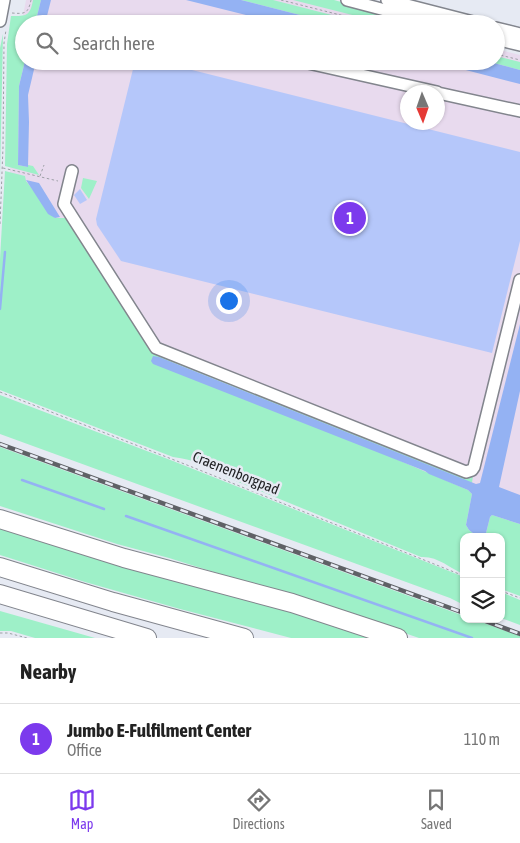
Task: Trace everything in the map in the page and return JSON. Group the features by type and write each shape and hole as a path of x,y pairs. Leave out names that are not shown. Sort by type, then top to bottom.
{"highway":[{"path":"0,519 124,558 284,601 398,638"},
{"path":"0,567 113,602 244,638"},
{"path":"0,594 147,638"},
{"path":"0,599 44,608"}],"street":[{"path":"4,0 5,20"},
{"path":"347,0 404,15"},
{"path":"387,0 446,15"},
{"path":"505,30 520,34"},
{"path":"505,41 520,45"},
{"path":"339,70 406,85"},
{"path":"445,94 520,111"},
{"path":"72,171 64,204 156,348 466,472 474,468 520,280"}],"path":[{"path":"19,15 27,12 31,0"},
{"path":"281,0 340,15"},
{"path":"0,224 5,95 5,20"},
{"path":"505,56 520,60"},
{"path":"40,177 44,165"},
{"path":"2,168 68,184"},
{"name":"Craenenborgpad","path":"0,392 187,464 460,574"},
{"path":"505,592 520,598"},
{"path":"0,633 26,638"}],"shaded area":[{"path":"26,0 300,0 360,15 23,15"},
{"path":"505,51 520,55 520,573 505,545 505,533 460,533 460,536 0,375 15,70 505,70"}],"green space":[{"path":"33,0 41,0 37,15 24,15 31,9"},
{"path":"241,0 273,0 332,15 300,15"},
{"path":"293,0 334,0 389,15 352,15"},
{"path":"11,16 15,16 15,70 23,70 19,86 18,165 33,166 39,175 5,166 7,44"},
{"path":"3,34 0,178 0,48"},
{"path":"505,58 520,62 520,70 505,66"},
{"path":"5,171 25,176 26,181 55,218 66,218 155,352 473,475 472,483 159,357 468,490 472,494 466,525 473,533 460,533 460,572 438,560 421,557 226,477 201,464 173,457 0,390 0,259"},
{"path":"83,178 97,181 89,199 81,188"},
{"path":"0,395 173,461 460,575 460,603 450,598 0,434"},
{"path":"0,447 460,615 460,623 484,623 520,636 520,638 419,638 358,617 169,558 117,544 0,506"},
{"path":"492,515 520,524 520,596 505,590 505,533 486,533"},
{"path":"0,526 390,638 291,638 85,582 0,555"},
{"path":"505,594 520,600 520,625 505,619"},
{"path":"0,611 95,638 35,638 11,631 0,631"}],"water":[{"path":"41,0 51,0 47,15 37,15"},
{"path":"186,0 241,0 300,15 246,15"},
{"path":"505,66 520,70 520,84 466,70 505,70"},
{"path":"23,70 34,70 28,95 28,167 18,165 19,86"},
{"path":"26,180 39,183 60,217 55,218 48,214"},
{"path":"520,324 520,391 499,487 520,495 520,524 492,515 486,533 473,533 466,525 472,494 468,490 425,471 153,364 151,361 153,356 159,357 476,484 480,483"}],"building":[{"path":"133,70 192,70 400,122 400,130 432,130 520,152 520,241 492,353 121,261 97,225 96,219"},
{"path":"80,189 87,200 80,204 74,195"}],"waterway":[{"path":"0,309 5,252"},
{"path":"22,480 104,509"},
{"path":"126,516 472,638"}],"railway":[{"path":"0,444 460,612"},
{"path":"491,623 520,634"}],"place":[{"name":"Jumbo E-Fulfilment Center","path":"350,218"}]}
